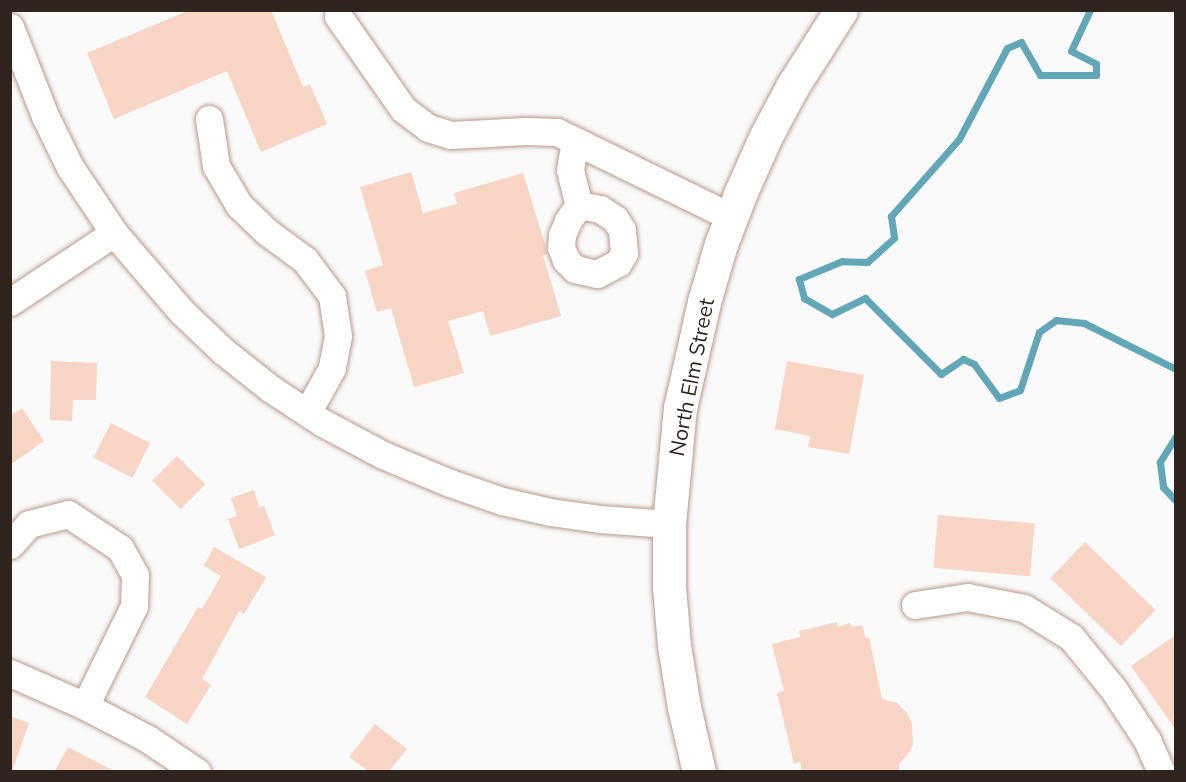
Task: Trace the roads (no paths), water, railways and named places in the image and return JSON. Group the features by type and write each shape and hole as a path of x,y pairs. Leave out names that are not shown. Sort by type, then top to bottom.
{"main road":[{"name":"North Elm Street","path":"699,771 684,707 674,645 669,587 669,524 674,454 691,353 706,292 731,217 771,126 811,56 841,10"}],"street":[{"path":"338,16 403,109 428,128 451,135 526,131 557,132 731,217"},
{"path":"13,44 70,167 114,233 145,272 207,336 272,389 307,413 383,455 450,483 502,501 600,519 669,524"},
{"path":"209,119 216,166 239,205 267,232 306,260 332,296 338,336 332,368 307,413"},
{"path":"575,141 570,170 579,205"},
{"path":"10,302 114,233"},
{"path":"10,544 29,524 68,514 120,548 135,575 134,606 85,706"},
{"path":"915,605 967,597 1024,608 1071,638 1114,690 1147,740 1161,771"},
{"path":"10,673 85,706 148,739 197,771"}],"waterway":[{"path":"1090,10 1071,51 1096,64 1096,75 1040,75 1021,42 1007,48 959,139 891,216 894,238 867,262 842,261 799,279 804,298 832,314 865,298 941,374 963,359 974,364 999,398 1020,390 1039,332 1056,320 1084,323 1176,369"},
{"path":"1176,436 1160,462 1163,487 1176,501"}]}
